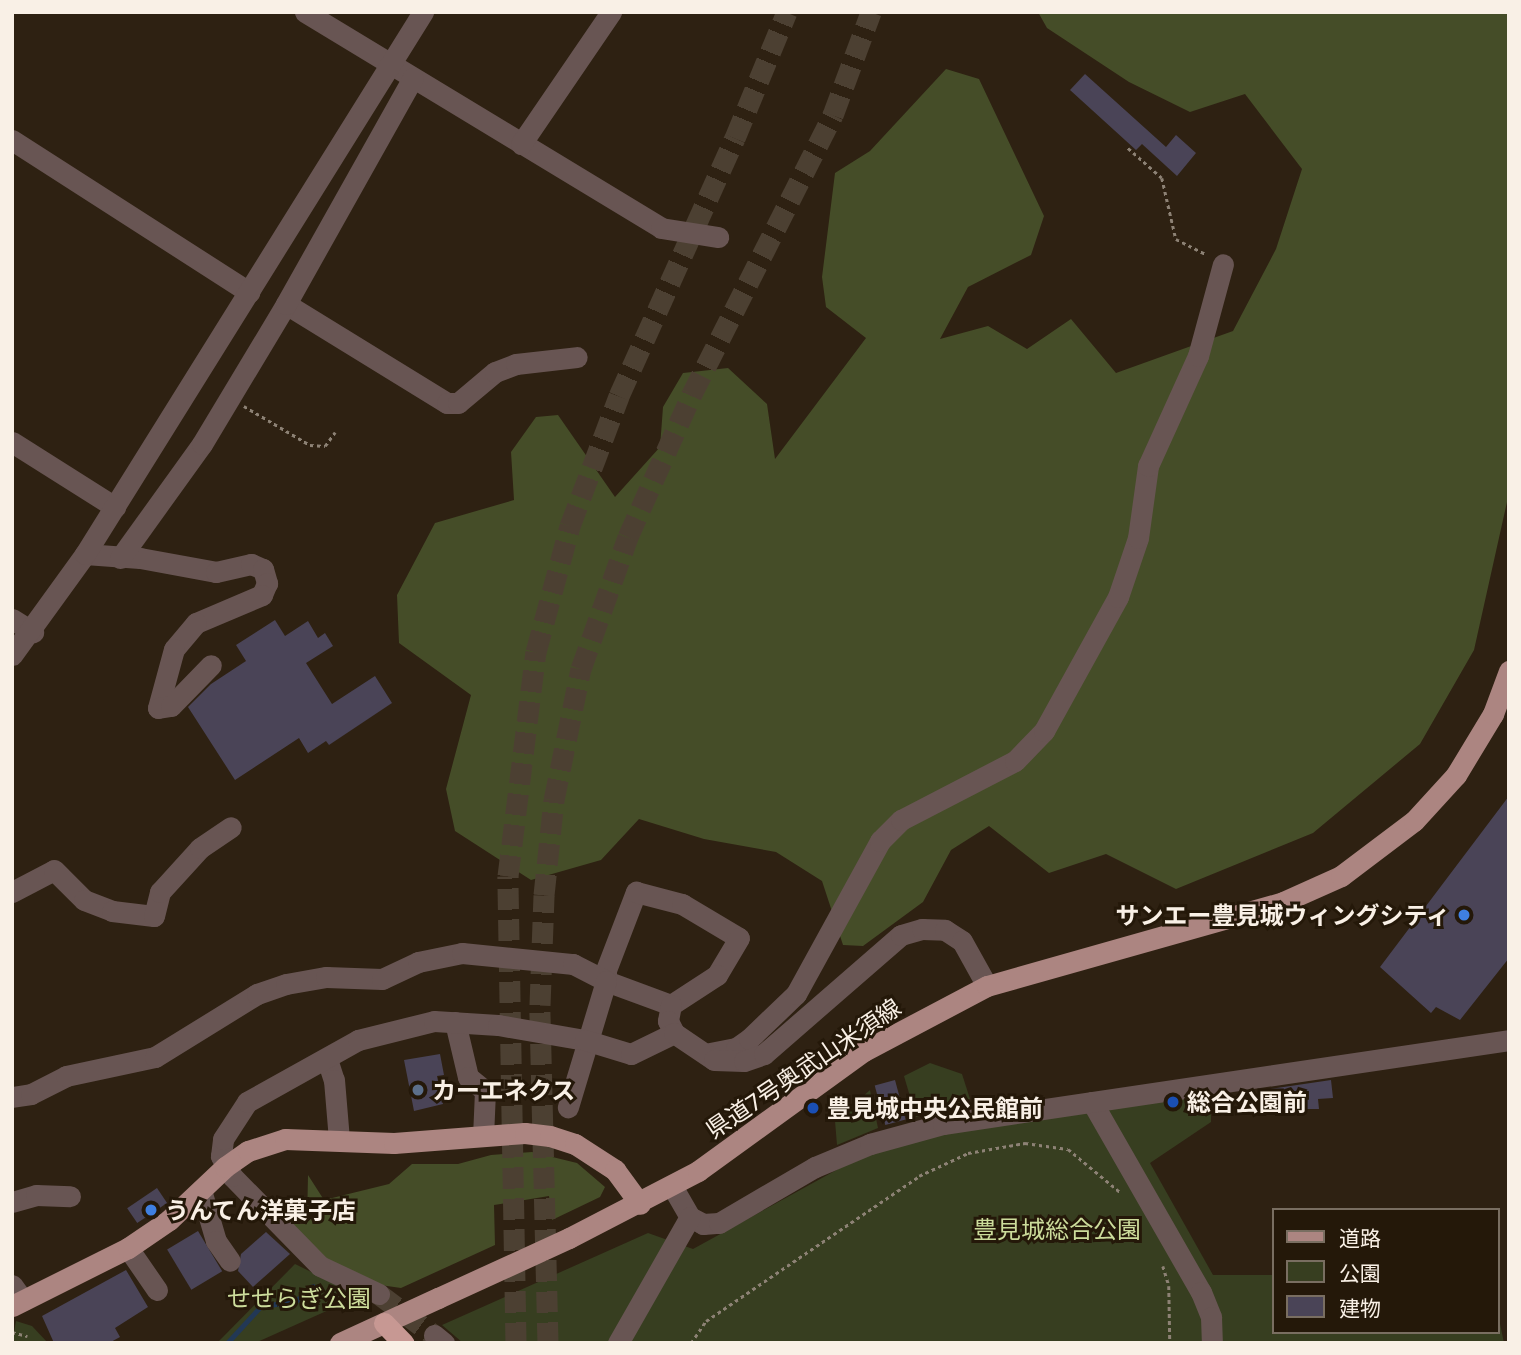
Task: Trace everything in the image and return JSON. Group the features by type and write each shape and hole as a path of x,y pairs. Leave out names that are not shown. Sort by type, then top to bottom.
{"highway":[{"path":"384,1333 403,1343"}],"main road":[{"name":"県道7号奥武山米須線","path":"340,1343 384,1333 438,1298 617,1217 672,1186 864,1051 987,986 1283,902 1341,876 1414,821 1456,775 1493,714 1509,671"},
{"path":"16,1297 128,1248 248,1151 285,1139 394,1143 537,1134 575,1144 615,1170 640,1204"}],"street":[{"path":"305,12 661,228 718,237"},
{"path":"12,655 33,632 85,554 423,12"},
{"path":"521,144 611,12"},
{"path":"120,558 230,397 286,304 413,78"},
{"path":"12,140 248,292"},
{"path":"701,1054 736,1048 796,994 880,841 901,820 1015,761 1044,731 1122,588 1138,538 1148,466 1198,356 1223,264"},
{"path":"286,304 447,403 458,403 495,372 516,364 577,357"},
{"path":"12,442 115,507"},
{"path":"85,554 216,572 251,564 263,569 267,583 262,594 196,622 174,649 158,708 171,706 211,665"},
{"path":"12,619 33,632"},
{"path":"12,892 54,870 84,900 112,911 154,916 160,892 200,848 231,827"},
{"path":"568,1107 585,1040 636,892 682,904 739,938 718,975 671,1005 668,1021 674,1033 701,1054 715,1060 744,1061 764,1054 901,935 922,929 945,930 962,941 987,986"},
{"path":"12,1097 31,1094 66,1076 155,1057 257,994 286,984 326,977 382,979 418,962 462,953 573,964 606,981 671,1005"},
{"path":"379,1294 320,1266 225,1167 221,1156 223,1139 247,1102 358,1040 409,1025 454,1022 585,1040 631,1054 674,1033"},
{"path":"454,1022 468,1077 485,1091 484,1136"},
{"path":"672,1186 690,1217 703,1224 719,1223 815,1167 870,1144 943,1124 1509,1040"},
{"path":"327,1059 334,1080 339,1139"},
{"path":"1092,1102 1201,1292 1211,1317 1212,1343"},
{"path":"201,1190 216,1241 230,1261"},
{"path":"12,1202 36,1195 70,1196"},
{"path":"618,1343 690,1217"},
{"path":"128,1248 157,1290"}],"path":[{"path":"1128,148 1162,178 1176,239 1223,264"},
{"path":"230,397 310,446 325,446 335,432"},
{"path":"691,1343 706,1321 919,1176 968,1153 1026,1143 1068,1149 1122,1194"},
{"path":"1163,1264 1169,1286 1170,1343"},
{"path":"12,1332 27,1336"}],"green space":[{"path":"1038,12 1509,12 1509,493 1474,650 1420,744 1313,833 1176,889 1106,854 1049,873 989,826 951,850 923,902 863,946 843,945 822,881 776,852 704,839 639,819 601,860 531,880 455,831 446,789 471,695 399,643 397,595 435,523 514,500 511,452 536,417 558,415 615,497 660,447 663,407 683,373 728,368 767,404 775,459 866,338 826,307 822,277 835,173 870,151 946,69 979,79 1044,216 1031,255 968,287 940,339 988,326 1027,349 1071,319 1116,373 1233,331 1276,249 1302,169 1245,94 1190,112 1129,82 1047,28"},
{"path":"930,1063 962,1074 970,1099 916,1117 904,1076"},
{"path":"870,1090 878,1128 837,1145 835,1121"},
{"name":"豊見城総合公園","path":"1211,1092 1211,1122 1150,1163 1213,1275 1272,1275 1272,1334 1500,1334 1500,1324 1504,1343 463,1343 442,1325 648,1233 693,1249 871,1151 981,1125"},
{"path":"532,1152 577,1163 605,1187 600,1197 552,1220 549,1196 494,1205 495,1245 401,1288 373,1284 336,1269 289,1224 307,1224 308,1175 324,1200 389,1184 412,1164 458,1164 491,1155"},
{"name":"せせらぎ公園","path":"295,1264 360,1296 255,1343 217,1343"},
{"path":"16,1321 32,1326 48,1343 12,1343"}],"building":[{"path":"1085,74 1166,147 1176,135 1196,153 1177,176 1142,144 1136,150 1070,90"},
{"path":"275,620 285,636 308,621 318,638 325,633 333,646 306,663 332,704 375,676 392,703 329,745 326,741 308,753 299,738 235,780 188,707 211,684 246,661 236,645"},
{"name":"サンエー豊見城ウィングシティ","path":"1509,796 1509,958 1460,1020 1436,1007 1431,1013 1380,967"},
{"path":"440,1054 444,1075 437,1076 443,1104 414,1111 404,1060"},
{"path":"895,1080 906,1120 885,1125 875,1085"},
{"path":"1331,1080 1333,1098 1318,1099 1319,1109 1266,1109 1263,1090"},
{"path":"157,1188 167,1203 137,1223 127,1208"},
{"path":"198,1231 222,1271 191,1290 167,1250"},
{"path":"266,1232 290,1254 253,1287 238,1271 241,1254"},
{"path":"126,1270 148,1307 115,1328 120,1337 109,1343 54,1343 42,1316"}],"waterway":[{"path":"227,1343 260,1307 297,1300 313,1286"}],"tunnel":[{"path":"516,1343 508,876 536,652 570,526 619,396 735,138 787,12"},
{"path":"548,1343 540,1005 544,895 554,800 581,669 628,537 692,394 833,115 871,12"},
{"path":"379,1294 434,1335"}],"place":[{"name":"サンエー豊見城ウィングシティ","path":"1464,915"},
{"name":"カーエネクス","path":"418,1090"},
{"name":"総合公園前","path":"1173,1102"},
{"name":"豊見城中央公民館前","path":"813,1108"},
{"name":"うんてん洋菓子店","path":"151,1210"}]}
